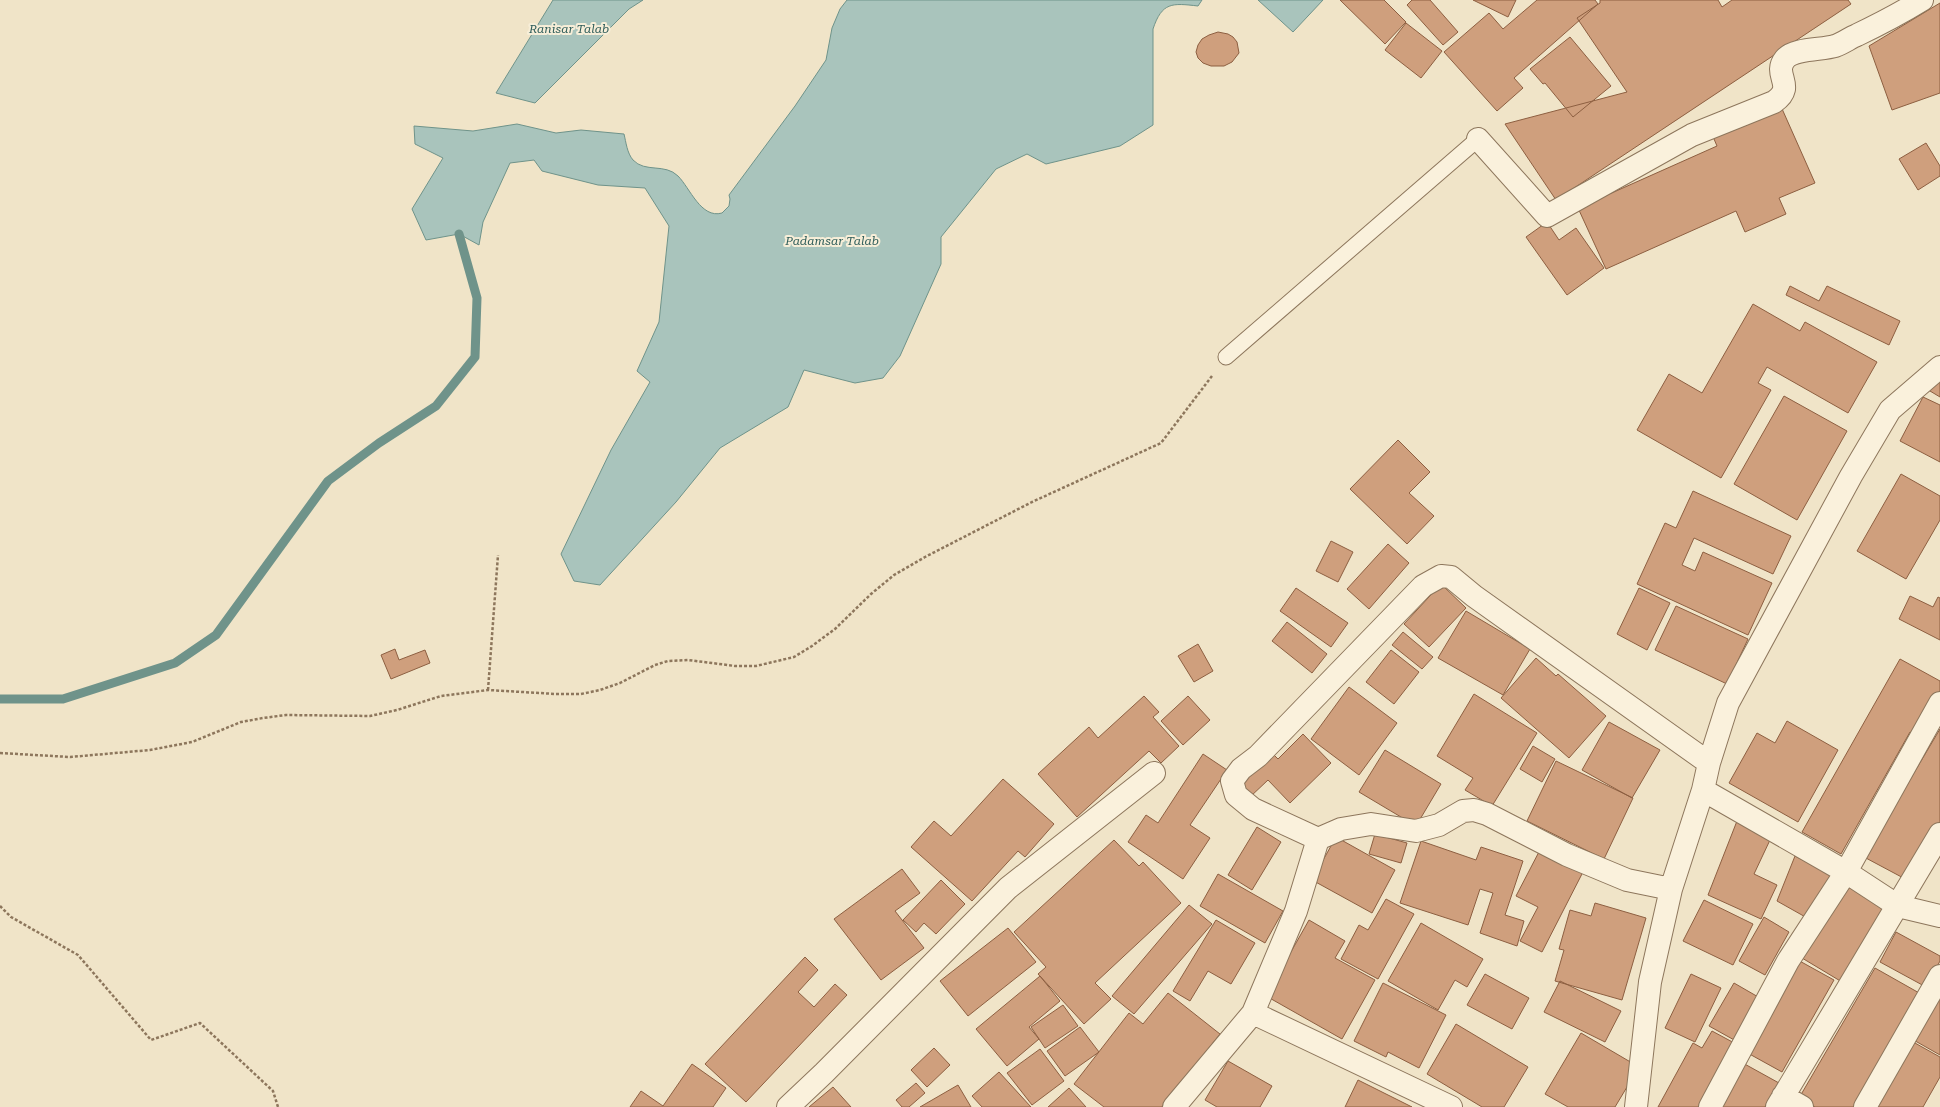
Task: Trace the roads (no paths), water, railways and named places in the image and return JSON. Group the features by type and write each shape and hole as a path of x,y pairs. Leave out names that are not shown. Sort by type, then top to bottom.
{"street":[{"path":"1478,139 1547,216 1692,135 1774,102 1782,96 1785,91 1781,68 1785,58 1794,53 1835,46 1889,20 1922,0"},
{"path":"1636,1107 1650,982 1671,889 1703,790 1709,763 1728,703 1851,476 1890,410 1940,367"},
{"path":"1318,840 1253,808 1236,795 1232,781 1241,769 1258,756 1423,586 1441,576 1451,577 1474,596 1709,763"},
{"path":"1710,1107 1788,960 1846,872 1940,703"},
{"path":"788,1107 824,1073 1008,888 1154,773"},
{"path":"1703,790 1846,872 1898,906 1940,916"},
{"path":"1174,1107 1253,1013 1296,911 1318,840 1341,829 1371,824 1416,831 1439,825 1463,811 1474,810 1487,814 1567,855 1627,880 1671,889"},
{"path":"1802,1107 1780,1102 1940,834"},
{"path":"1865,1107 1940,976"},
{"path":"1253,1013 1451,1107"}],"lane":[{"path":"1226,357 1478,139"}],"water":[{"name":"Ranisar Talab","path":"553,0 643,0 629,9 535,103 496,93"},
{"name":"Padamsar Talab","path":"847,0 1202,0 1198,6 1169,6 1164,9 1156,20 1153,29 1153,125 1120,146 1046,164 1027,154 996,169 941,237 941,264 900,356 883,378 855,383 804,370 788,407 720,448 676,502 600,585 574,581 561,554 611,450 650,382 637,371 659,322 669,226 645,188 598,185 542,171 534,160 510,163 483,222 479,245 459,234 426,240 412,209 443,158 415,144 414,126 473,131 517,124 556,133 581,130 624,134 628,151 633,160 643,166 673,172 678,176 702,207 715,214 722,213 729,206 729,195 795,106 826,60 832,28 840,9"},
{"path":"1258,0 1323,0 1293,32"}],"waterway":[{"path":"0,699 63,699 175,663 216,635 328,481 379,443 436,406 475,357 477,298 459,234"}]}
